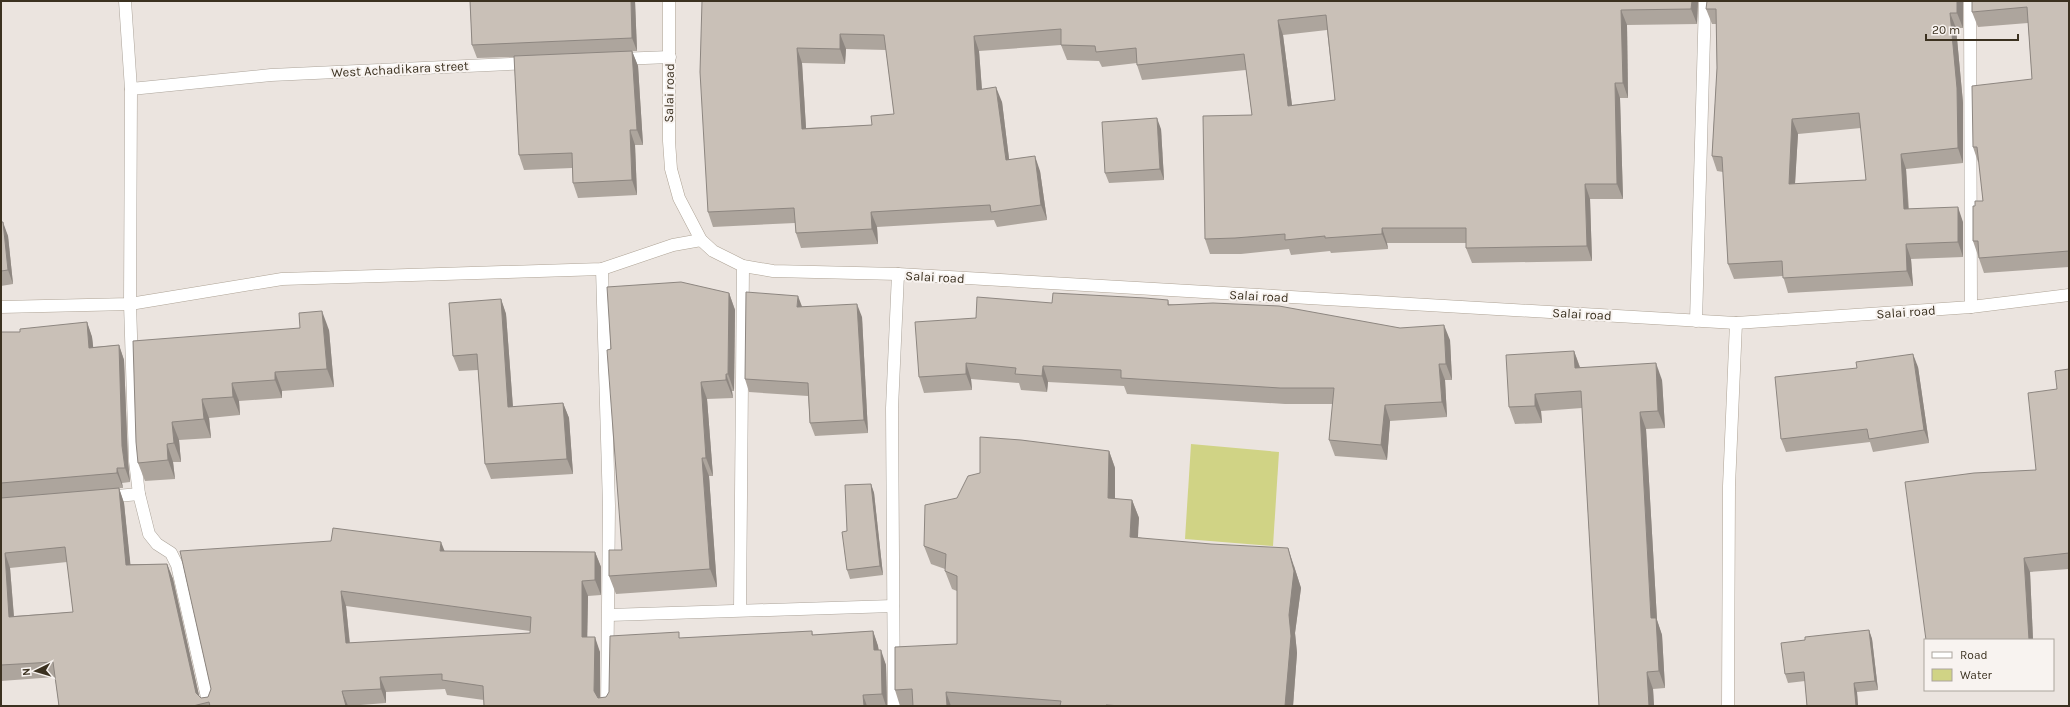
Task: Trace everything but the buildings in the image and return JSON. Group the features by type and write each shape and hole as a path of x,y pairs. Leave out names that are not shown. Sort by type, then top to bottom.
{"street":[{"path":"125,1 131,89 130,304 135,461 139,494 149,534 157,544 171,553 177,565 209,706"},
{"name":"Salai road","path":"669,1 670,58 668,141 671,170 679,198 701,240 712,251 742,266 773,271 898,274 1736,323 1970,307 2069,295"},
{"path":"1696,321 1705,1"},
{"path":"1970,1 1970,307"},
{"path":"608,60 670,58"},
{"name":"West Achadikara street","path":"131,89 271,75 545,62"},
{"path":"1,307 130,304 282,279 602,269 674,245 701,240"},
{"path":"740,610 742,266"},
{"path":"602,269 609,506 607,706"},
{"path":"894,706 892,408 898,274"},
{"path":"1728,706 1729,486 1736,323"},
{"path":"93,498 139,494"},
{"path":"609,614 893,606"}],"water":[{"path":"1191,444 1279,452 1273,546 1185,539"}]}
